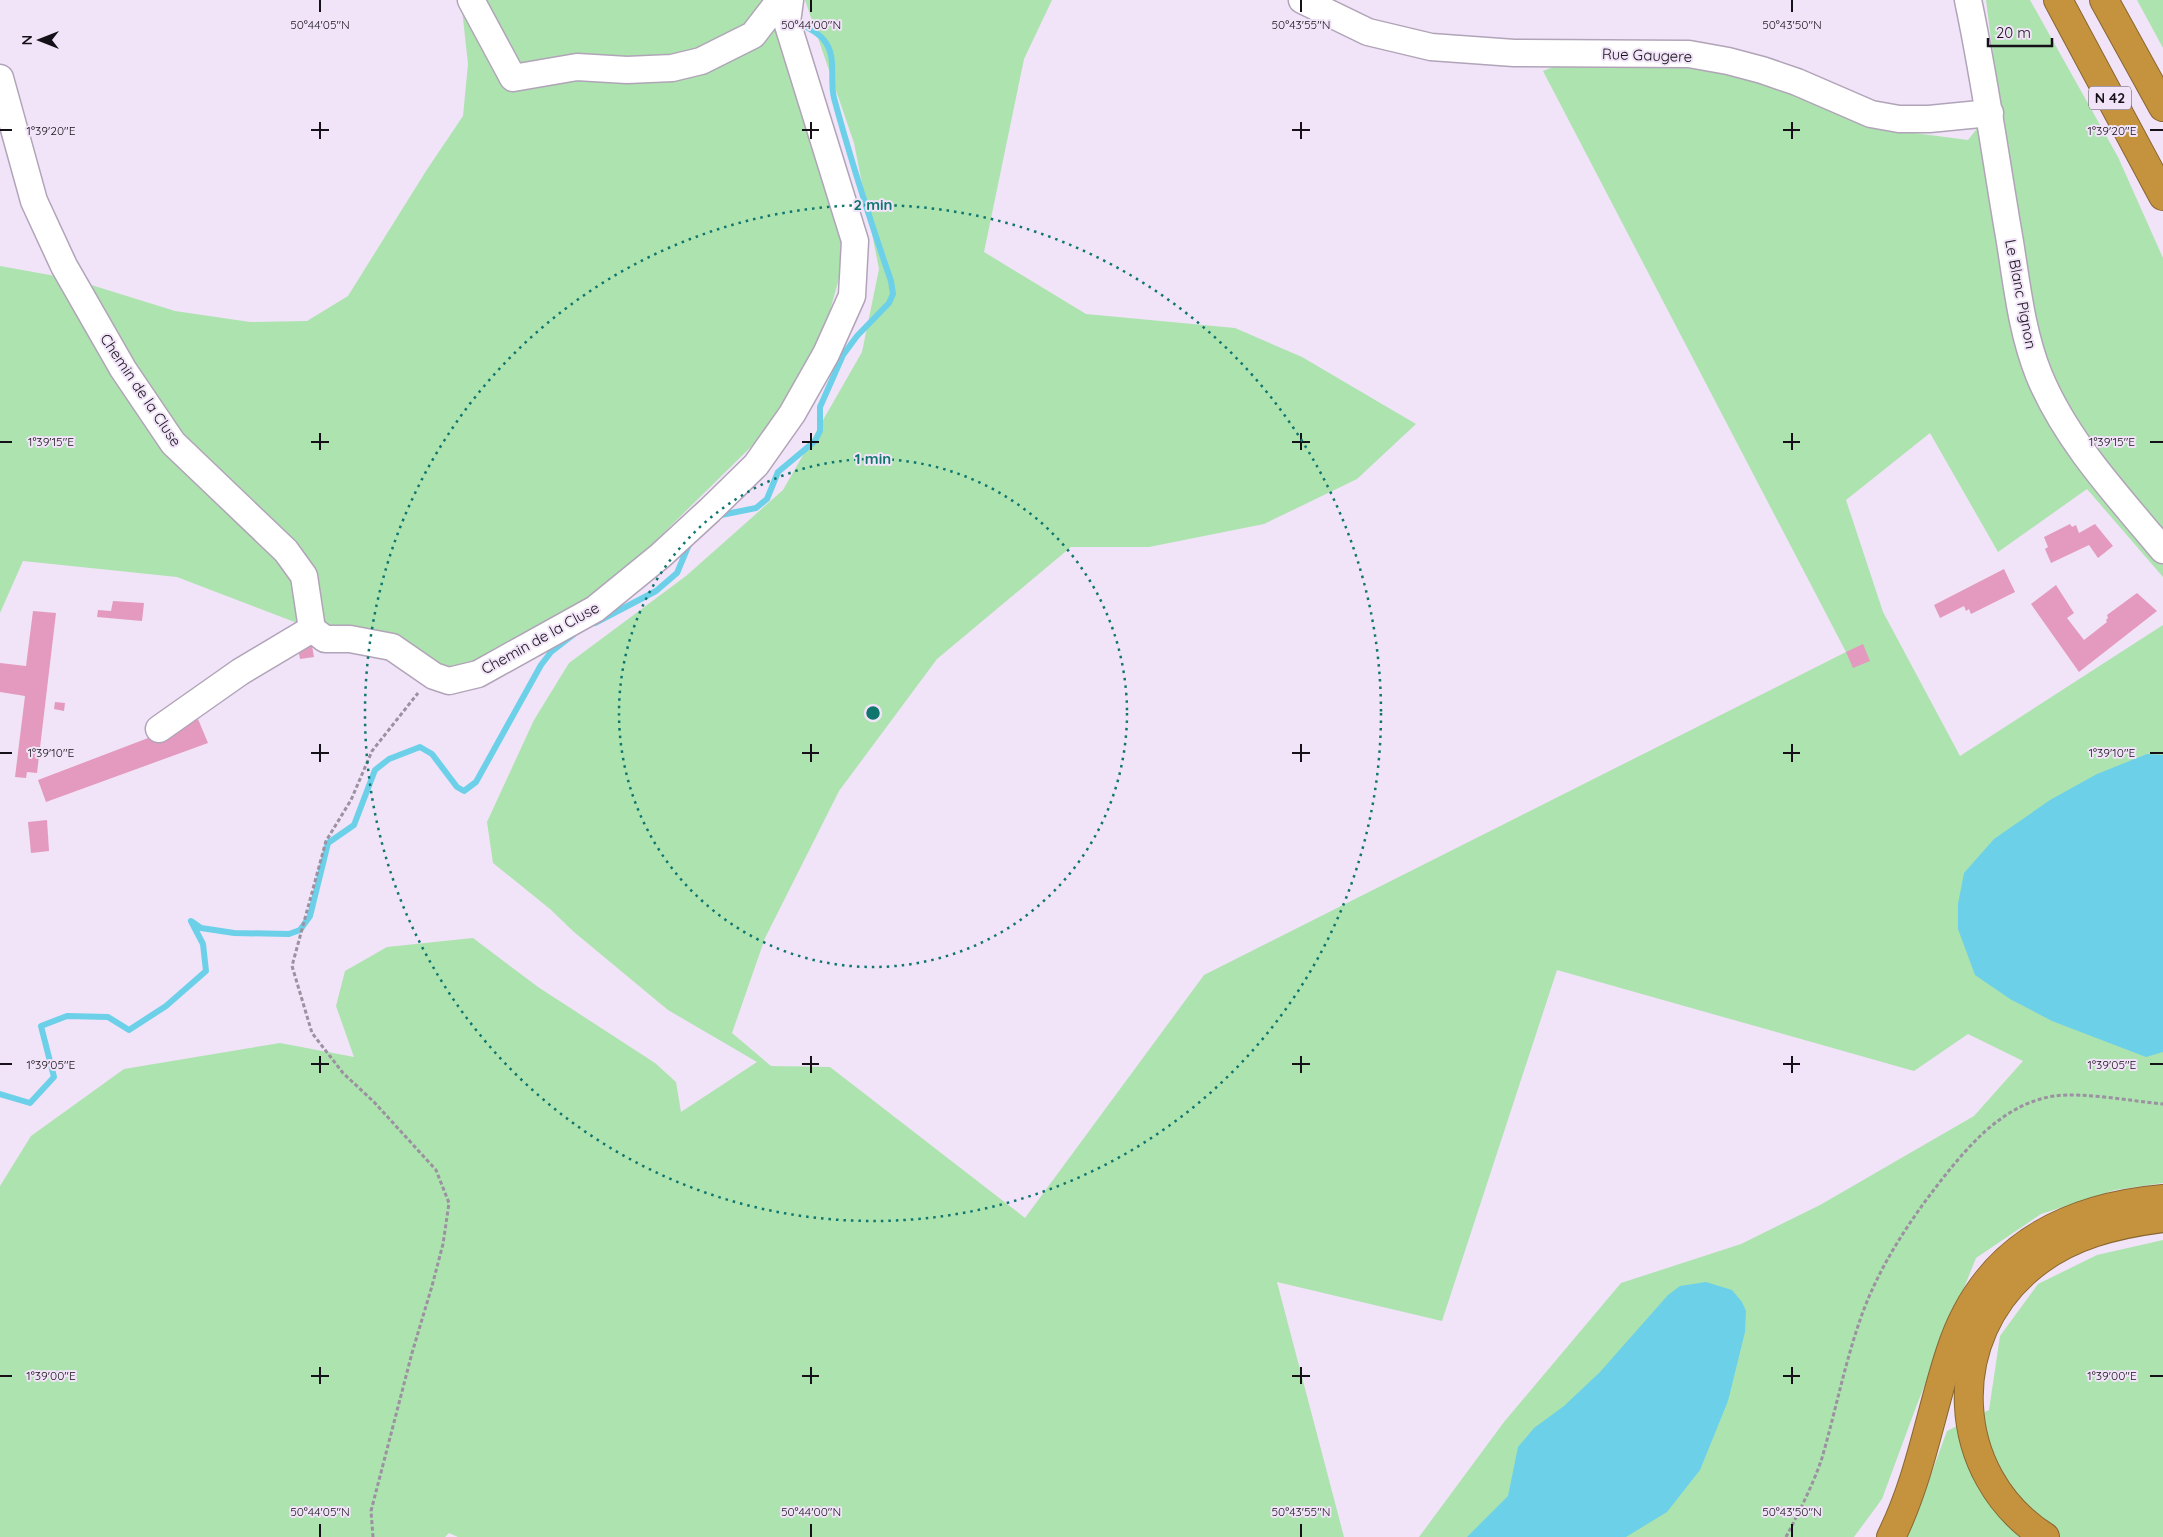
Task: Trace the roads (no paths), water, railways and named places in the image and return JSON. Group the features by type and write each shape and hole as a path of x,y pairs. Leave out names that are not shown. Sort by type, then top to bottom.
{"highway":[{"name":"N 42","path":"2058,0 2163,196"},
{"name":"N 42","path":"2104,0 2163,106"},
{"path":"1891,1537 1912,1486 1956,1336 1970,1305 1992,1274 2018,1249 2068,1221 2118,1206 2163,1199"},
{"path":"2045,1537 2021,1517 1999,1493 1990,1480 1977,1451 1969,1408 1968,1380 1978,1338 2001,1296 2022,1274 2046,1255 2077,1238 2095,1232 2163,1218"}],"street":[{"path":"471,0 513,78 577,67 628,70 672,68 701,61 753,35 780,0"},
{"name":"Chemin de la Cluse","path":"0,78 34,201 64,266 123,369 173,443 286,551 304,576 312,629 326,640 350,639 392,647 434,676 449,681 478,674 595,609 653,562 756,465 792,414 826,354 852,296 854,241 788,22 790,0"},
{"name":"Rue Gaugere","path":"1302,0 1368,32 1431,47 1514,53 1689,54 1728,60 1762,70 1797,82 1871,114 1899,118 1929,119 1960,117 1990,112"},
{"name":"Le Blanc Pignon","path":"1968,0 1990,112 2020,302 2039,374 2055,408 2078,444 2163,550"},
{"path":"159,729 240,672 312,629"}],"water":[{"path":"2147,754 2163,755 2163,1052 2146,1057 2052,1021 2010,999 1975,975 1958,929 1958,904 1964,873 1994,839 2050,800 2097,774"},
{"path":"1706,1282 1732,1290 1742,1302 1746,1311 1745,1332 1728,1401 1700,1470 1667,1512 1626,1537 1467,1537 1508,1496 1518,1447 1534,1428 1564,1406 1600,1372 1668,1295 1680,1286"}],"waterway":[{"path":"716,516 756,508 767,499 778,472 815,441 820,431 820,407 843,355 857,336 889,303 893,294 891,281 861,190 834,98 832,60 828,46 820,36 795,18"},
{"path":"595,623 656,591 677,573 690,542"},
{"path":"0,1094 30,1103 54,1077 41,1026 67,1016 108,1017 129,1030 166,1006 206,971 203,944 191,921 201,928 234,933 289,934 300,930 310,916 328,843 354,825 375,770 389,759 420,747 432,754 457,787 464,791 476,782 541,665 551,652 573,635"}]}
